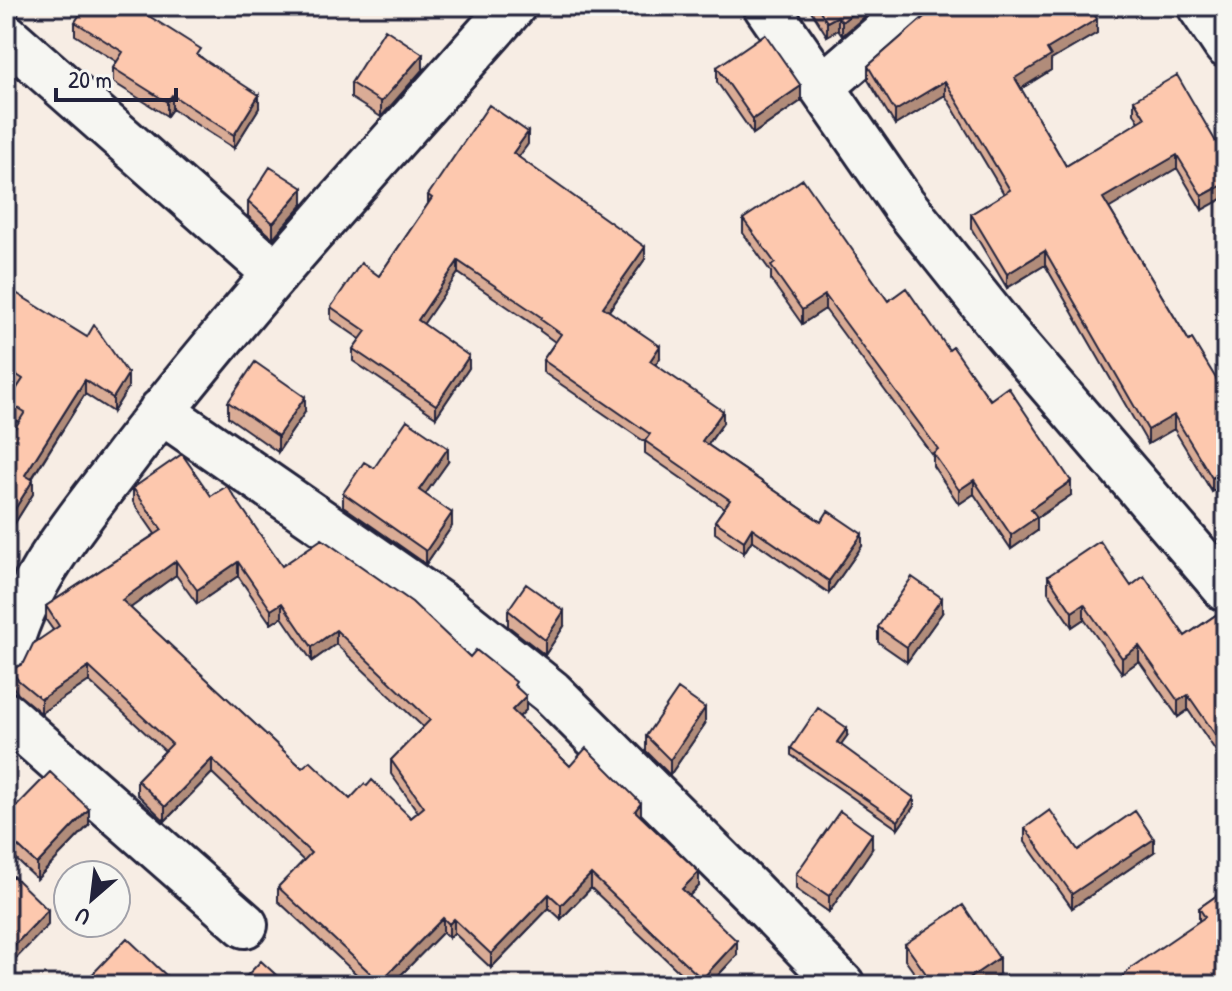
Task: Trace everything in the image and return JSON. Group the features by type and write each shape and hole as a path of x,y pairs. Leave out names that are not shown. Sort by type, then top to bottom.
{"street":[{"path":"6,660 21,613 37,581 67,535 161,411 276,274 513,6"},
{"path":"766,6 903,204 982,303 1226,589"},
{"path":"823,86 915,6"},
{"path":"1200,6 1226,45"},
{"path":"6,36 276,274"},
{"path":"161,411 447,609 551,692 842,985"},
{"path":"6,715 245,925"}],"building":[{"path":"85,6 133,6 201,49 197,55 259,95 234,135 172,95 167,102 113,68 123,52 75,22"},
{"path":"817,6 861,6 842,22 838,16 827,22"},
{"path":"935,6 1089,6 1097,19 1047,49 1051,56 1015,78 1066,166 1145,118 1134,100 1177,75 1226,159 1226,183 1202,196 1177,155 1103,198 1189,341 1192,339 1226,395 1226,480 1222,473 1212,478 1174,415 1148,430 1045,251 1007,274 971,214 1010,190 945,81 895,111 868,66"},
{"path":"385,29 423,54 381,102 351,83"},
{"path":"765,34 801,86 753,119 717,67"},
{"path":"489,105 528,132 513,153 645,247 603,307 660,346 650,361 723,411 702,441 821,522 828,511 862,534 829,581 752,528 744,541 715,521 730,500 645,441 650,434 543,360 561,334 458,261 418,320 469,356 436,405 353,349 366,331 331,307 361,263 379,276 432,198 428,195"},
{"path":"270,167 303,188 273,223 248,201"},
{"path":"803,179 888,301 906,288 949,350 953,347 990,400 1008,387 1071,481 1031,509 1037,517 1011,535 974,480 959,490 933,453 938,449 825,295 802,310 771,266 775,263 743,219"},
{"path":"8,288 87,337 94,325 128,374 113,398 85,380 25,475 33,480 13,512 6,507 6,442 25,412 8,402 23,379 6,368"},
{"path":"255,362 305,397 278,436 228,402"},
{"path":"407,420 448,448 419,490 452,513 426,551 343,493 364,462 374,468"},
{"path":"182,454 211,496 227,486 282,566 322,539 412,602 470,657 476,650 516,682 514,685 526,696 512,710 570,766 586,748 641,803 635,811 699,872 682,889 737,941 702,979 591,874 561,905 549,894 491,954 454,919 449,924 443,918 380,982 278,887 311,853 212,759 165,807 137,780 172,744 89,667 41,699 11,670 24,663 33,644 59,626 46,606 162,530 133,488","holes":["176,561 197,590 238,562 271,610 282,603 312,647 336,630 430,720 391,760 424,807 411,818 372,780 350,799 310,761 302,768 122,600"]},
{"path":"1100,541 1131,586 1144,576 1185,636 1226,608 1226,750 1188,695 1178,701 1139,646 1122,658 1084,604 1072,612 1048,576"},
{"path":"912,577 942,598 907,647 878,627"},
{"path":"526,584 564,611 545,640 508,610"},
{"path":"678,689 705,708 670,760 646,736"},
{"path":"818,708 847,728 837,742 914,798 898,821 791,748"},
{"path":"50,772 89,809 37,864 6,835 6,817"},
{"path":"1050,810 1078,850 1135,811 1154,839 1072,894 1025,828"},
{"path":"840,811 872,834 829,896 796,874"},
{"path":"13,876 48,910 7,953 6,882"},
{"path":"1226,889 1226,985 1114,985 1132,967 1205,917 1199,908"},
{"path":"963,905 999,958 959,985 934,985 905,944"},
{"path":"126,939 170,979 163,985 83,984"},
{"path":"261,961 287,985 238,985"}]}
